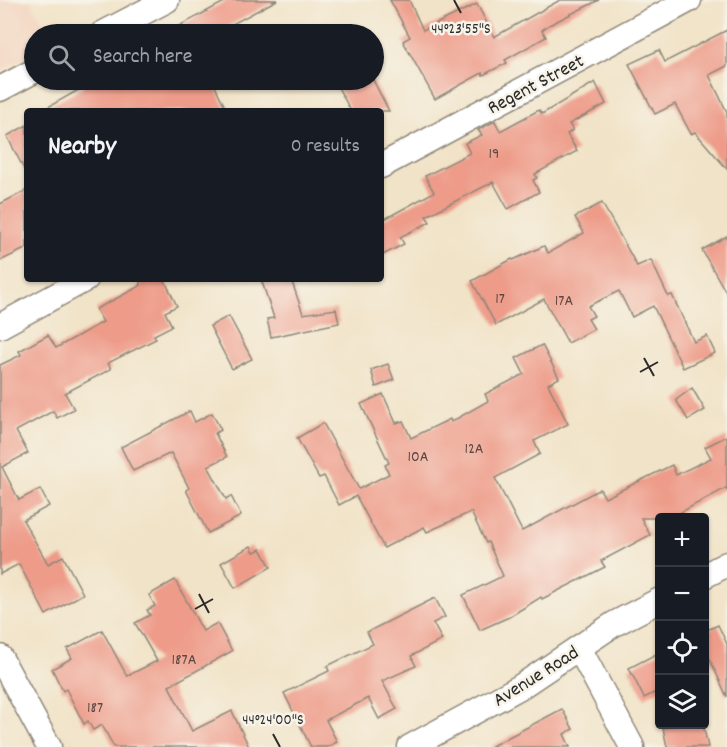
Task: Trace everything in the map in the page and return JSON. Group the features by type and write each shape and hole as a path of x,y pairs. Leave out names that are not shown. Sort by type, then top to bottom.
{"street":[{"path":"121,24 167,0"},
{"name":"Regent Street","path":"384,164 689,0"},
{"path":"0,89 24,76"},
{"path":"0,326 81,282"},
{"path":"709,574 727,564"},
{"name":"Avenue Road","path":"410,747 520,687 614,624 655,603"},
{"path":"579,648 632,747"},
{"path":"0,657 49,747"}],"shaded area":[{"path":"0,0 30,0 43,24 24,24 24,58 0,71"}],"building":[{"path":"228,0 277,0 233,24 183,24"},
{"path":"390,0 409,0 423,30 477,4 494,37 560,0 599,0 549,25 542,30 546,37 505,60 507,63 483,75 482,73 435,99 403,41 410,37"},
{"path":"727,30 727,66 709,75 727,112 727,169 695,132 691,134 675,104 655,114 629,64 659,50 665,62"},
{"path":"595,82 606,104 569,124 573,130 567,134 577,151 535,174 537,178 533,180 539,192 508,209 493,182 426,216 430,222 400,237 404,244 384,254 384,219 434,192 425,176 470,153 465,143 482,135 478,130 495,121 500,131 539,110 542,114"},
{"path":"79,90 217,90 226,108 46,108"},
{"path":"339,90 378,90 389,111 384,111 384,108 349,108"},
{"path":"24,127 24,169 7,136"},
{"path":"24,192 24,249 0,261 0,204"},
{"path":"602,203 637,266 651,260 668,296 672,295 694,342 707,336 715,353 683,368 653,306 632,317 619,291 588,306 594,316 588,319 594,329 568,343 544,299 496,325 472,281 512,259 544,246 548,253 584,233 575,217"},
{"path":"727,236 727,294 702,250"},
{"path":"140,282 165,282 177,306 165,312 172,326 154,335 156,339 108,363 111,369 65,393 74,409 57,418 53,411 16,431 28,453 2,467 19,500 40,489 49,506 23,520 48,564 63,556 83,594 46,615 19,564 0,574 0,365 21,355 19,351 48,335 56,348 103,322 96,309 141,285"},
{"path":"262,282 292,282 303,314 336,309 339,323 271,337 267,319 274,318"},
{"path":"229,316 252,359 232,369 210,326"},
{"path":"542,345 559,378 548,384 568,424 534,441 540,454 495,478 522,531 600,489 605,498 672,465 676,475 711,458 705,447 727,436 727,491 726,488 679,513 655,513 655,518 641,518 650,535 601,561 605,567 542,599 541,597 509,617 480,630 463,595 503,576 471,512 427,532 424,527 384,548 356,496 339,505 324,476 319,478 297,438 323,423 359,489 389,474 385,465 389,463 361,404 383,394 396,423 403,421 411,438 450,419 451,422 488,401 485,394 524,374 516,358"},
{"path":"388,364 394,380 376,387 371,370"},
{"path":"692,388 705,410 688,420 676,400"},
{"path":"190,411 195,422 212,413 221,430 215,433 227,457 208,466 226,499 231,496 241,516 208,533 186,490 189,488 171,453 133,471 121,447"},
{"path":"251,546 254,552 261,549 271,567 235,588 221,563"},
{"path":"175,580 203,631 217,623 232,651 169,686 192,731 232,711 249,747 114,747 102,725 93,730 88,721 84,724 66,689 63,691 52,669 72,658 67,649 102,630 127,676 157,661 135,623 150,615 147,610 155,606 149,595"},
{"path":"435,598 445,617 433,623 442,640 411,656 416,666 382,681 397,709 379,719 368,698 326,720 337,742 327,747 311,747 284,693 329,671 327,666 373,644 367,632"},
{"path":"718,625 727,644 727,697 709,657 709,629"},
{"path":"655,655 655,692 644,698 629,668"},
{"path":"562,709 573,729 564,734 570,747 490,747"},
{"path":"663,729 704,729 708,747 667,747"}]}
